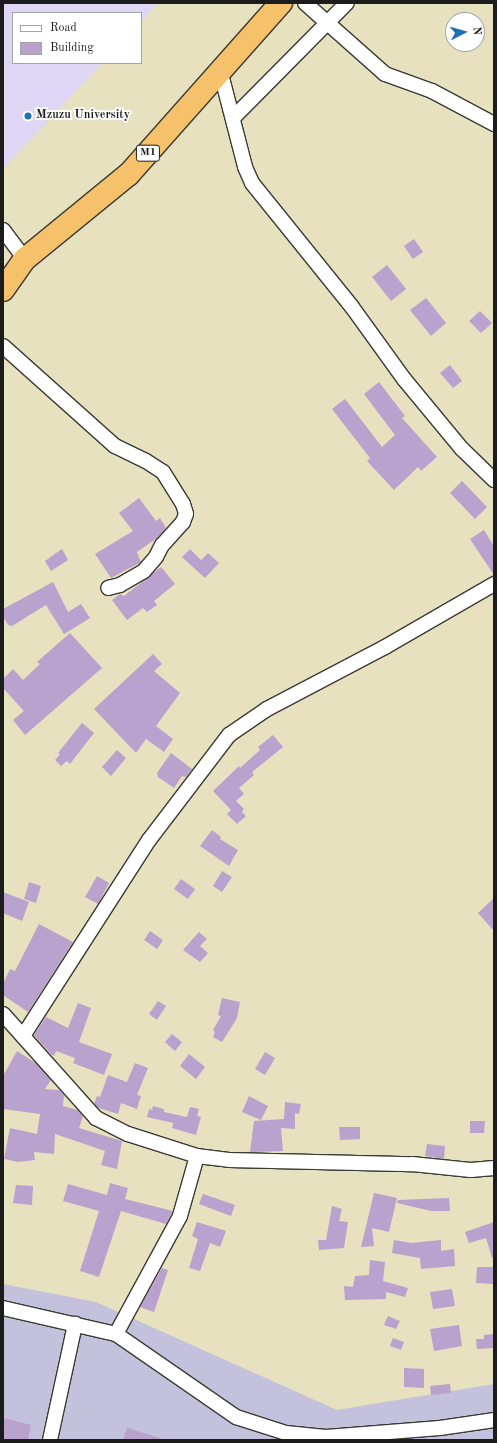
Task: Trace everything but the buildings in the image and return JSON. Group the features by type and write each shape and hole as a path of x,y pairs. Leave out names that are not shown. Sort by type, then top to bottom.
{"highway":[{"name":"M1","path":"3,290 25,259 129,174 281,3"}],"street":[{"path":"305,3 385,74 432,91 494,124"},
{"path":"233,118 329,24 347,3"},
{"path":"220,70 252,183 352,307 404,379 462,449 494,480"},
{"path":"3,230 25,259"},
{"path":"3,346 115,446 146,461 163,472 183,504 186,514 183,522 162,545 156,557 144,571 120,585 108,588"},
{"path":"23,1036 149,840 229,735 267,709 385,647 494,584"},
{"path":"3,1014 96,1118 128,1134 197,1156 229,1160 412,1164 471,1170 494,1168"},
{"path":"116,1334 180,1216 197,1156"},
{"path":"3,1308 116,1334 236,1417 286,1433 326,1437 439,1434 494,1420"},
{"path":"50,1440 75,1324"}],"shaded area":[{"name":"Mzuzu University","path":"3,3 158,3 142,20 142,12 12,12 12,64 101,64 3,169"},
{"path":"3,1284 96,1302 337,1410 494,1384 494,1440 3,1440"}],"place":[{"name":"Mzuzu University","path":"28,116"}]}
